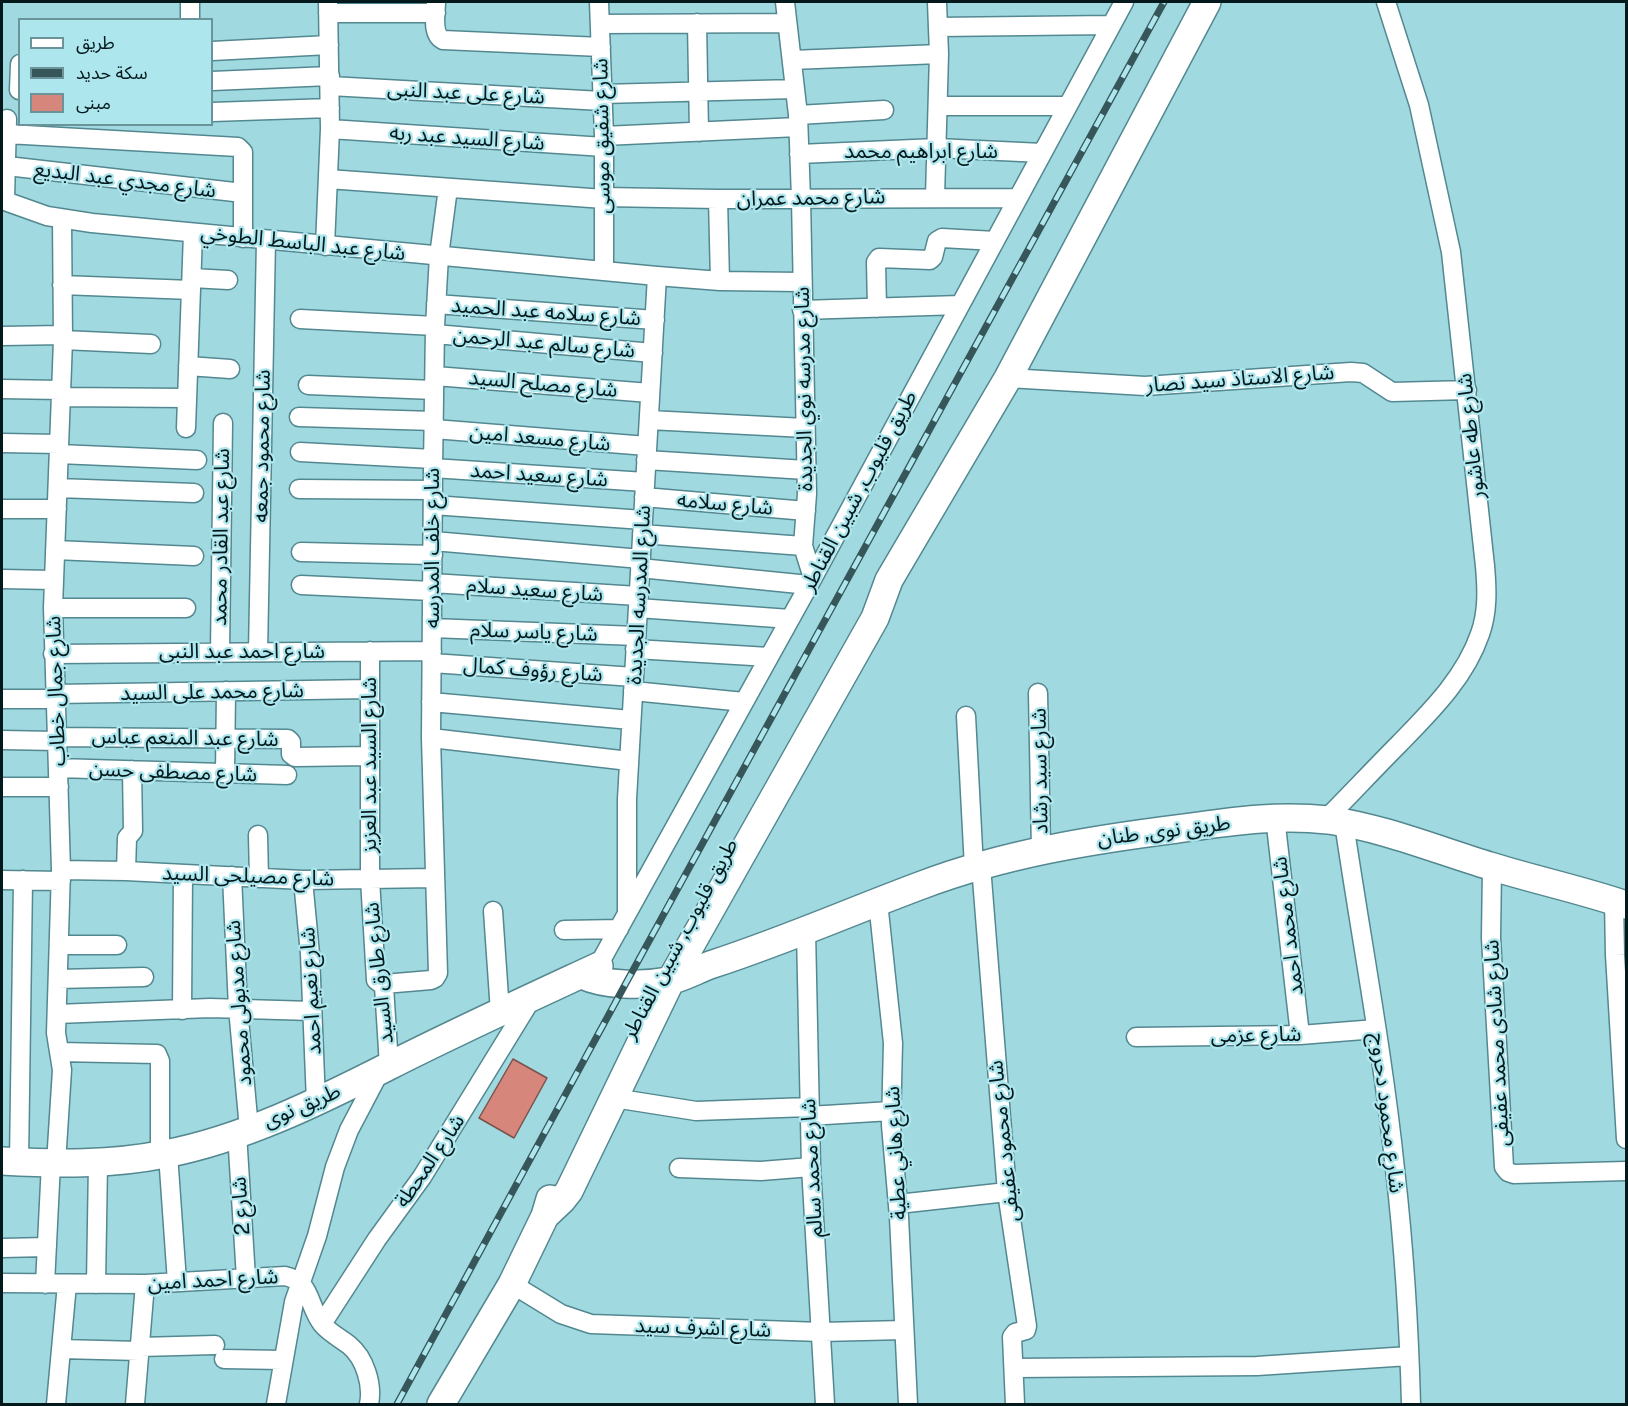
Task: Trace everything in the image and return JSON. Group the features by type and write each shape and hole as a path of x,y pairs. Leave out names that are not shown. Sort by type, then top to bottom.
{"main road":[{"name":"طريق قليوب, شبين القناطر","path":"444,1404 512,1284 545,1216 558,1178 860,611 889,580 1008,378 1208,2"},
{"name":"طريق نوى, طنان","path":"668,973 711,965 773,945 924,884 1041,850 1093,840 1275,817 1335,821 1410,840 1492,867 1620,902"},
{"name":"طريق قليوب, شبين القناطر","path":"545,1216 569,1191 614,1098 668,973"},
{"name":"طريق نوى","path":"10,1161 98,1163 164,1155 195,1148 316,1102 534,996 591,974 668,973"}],"street":[{"path":"190,2 190,18"},
{"name":"شارع شفيق موسى","path":"599,2 604,141 604,270"},
{"name":"شارع مدرسه نوي الجديدة","path":"785,2 798,121 806,470 803,546 811,581"},
{"path":"935,197 938,2"},
{"name":"طريق قليوب, شبين القناطر","path":"591,974 623,922 811,581 1124,2"},
{"name":"شارع طه عاشور","path":"1335,821 1453,684 1480,634 1486,611 1487,588 1467,390 1448,234 1419,105 1386,2"},
{"path":"325,246 330,129 328,7 436,8 435,32 438,38 443,40 601,46"},
{"path":"600,24 787,22"},
{"path":"697,23 699,132"},
{"path":"938,27 1111,26"},
{"path":"213,51 328,45"},
{"path":"792,60 939,54"},
{"name":"شارع على عبد النبى","path":"213,81 330,81 602,98 795,89"},
{"path":"2,91 18,90"},
{"path":"938,106 1068,106"},
{"path":"213,112 330,108"},
{"name":"شارع السيد عبد ربه","path":"330,129 604,141 884,110"},
{"path":"3,200 9,123"},
{"path":"38,126 238,147 243,152 243,238"},
{"name":"شارع ابراهيم محمد","path":"799,154 937,148 1042,153"},
{"name":"شارع مجدي عبد البديع","path":"7,166 243,193"},
{"name":"شارع محمد عمران","path":"328,179 604,198 1018,198"},
{"name":"شارع خلف المدرسه","path":"384,984 431,980 438,973 431,738 433,463 436,304 439,256 448,188"},
{"path":"717,199 720,281"},
{"name":"شارع عبد الباسط الطوخي","path":"3,200 32,212 62,219 194,233 657,276 720,281 801,282"},
{"name":"شارع جمال خطاب","path":"45,1284 62,1070 56,1033 61,876 53,654 53,580 63,338 62,219"},
{"path":"186,428 194,233"},
{"path":"877,308 876,262 879,258 930,260 933,258 939,238 995,241"},
{"name":"شارع محمود جمعه","path":"258,652 266,240"},
{"name":"شارع المدرسه الجديدة","path":"623,922 629,761 657,276"},
{"path":"62,285 192,284 228,280"},
{"name":"شارع سلامه عبد الحميد","path":"436,304 655,320"},
{"path":"802,310 960,306"},
{"name":"شارع سالم عبد الرحمن","path":"300,319 435,330 653,353"},
{"path":"2,336 151,344"},
{"path":"188,366 230,369"},
{"name":"شارع الاستاذ سيد نصار","path":"1008,378 1145,386 1351,372 1363,373 1392,392 1467,390"},
{"name":"شارع مصلح السيد","path":"308,385 435,383 650,393"},
{"path":"2,389 187,398"},
{"name":"شارع مسعد امين","path":"299,417 434,425 646,453 806,470"},
{"path":"649,420 805,428"},
{"name":"شارع عبد القادر محمد","path":"220,652 223,423"},
{"path":"2,443 197,460"},
{"name":"شارع سعيد احمد","path":"300,452 433,463 645,490"},
{"path":"58,488 194,493"},
{"path":"299,489 433,497 643,527 803,546"},
{"name":"شارع سلامه","path":"645,490 806,512"},
{"path":"2,509 57,509"},
{"path":"301,552 433,548 640,564 811,581"},
{"path":"55,550 194,556"},
{"path":"2,579 53,580"},
{"name":"شارع سعيد سلام","path":"300,585 432,587 638,602 790,619"},
{"path":"53,608 186,608"},
{"name":"شارع ياسر سلام","path":"432,628 636,643 769,657"},
{"name":"شارع احمد عبد النبى","path":"53,654 370,651 432,657"},
{"name":"شارع السيد عبد العزيز","path":"370,651 370,879"},
{"name":"شارع رؤوف كمال","path":"432,657 634,684 744,702"},
{"name":"شارع محمد على السيد","path":"2,699 370,689"},
{"path":"225,773 226,692"},
{"name":"شارع سيد رشاد","path":"1038,693 1041,850"},
{"path":"431,702 632,720"},
{"name":"شارع محمود عفيفى","path":"966,716 977,867 1007,1192 1027,1326 1026,1330 1012,1336 1015,1404"},
{"path":"431,738 629,761"},
{"name":"شارع عبد المنعم عباس","path":"2,740 288,739 291,742 291,754 295,757 370,756"},
{"name":"شارع مصطفى حسن","path":"58,768 287,775"},
{"path":"126,871 127,838 134,831 132,770"},
{"path":"2,786 59,787"},
{"name":"شارع محمد احمد","path":"1275,817 1300,1035"},
{"name":"شارع محمود دحروج","path":"1335,821 1376,1029 1395,1167 1405,1274 1411,1404"},
{"path":"258,836 259,878"},
{"name":"شارع شادى محمد عفيفى","path":"1492,867 1491,938 1504,1167 1508,1172 1514,1173 1626,1171"},
{"name":"شارع مصيلحى السيد","path":"2,880 126,871 303,880 434,878"},
{"path":"182,1010 183,874"},
{"name":"شارع مدبولى محمود","path":"232,876 243,1131"},
{"name":"شارع طارق السيد","path":"370,879 376,980 384,984 384,1069"},
{"path":"10,1161 22,880"},
{"name":"شارع نعيم احمد","path":"303,880 310,954 316,1102"},
{"name":"شارع هاني عطية","path":"878,902 893,1043 892,1146 898,1204 908,1404"},
{"path":"1620,902 1616,967 1626,1139"},
{"path":"493,911 500,1012"},
{"path":"564,930 623,922"},
{"name":"شارع محمد سالم","path":"806,931 811,1167 825,1404"},
{"path":"60,945 117,945"},
{"path":"58,979 144,977"},
{"name":"شارع المحطة","path":"322,1324 376,1239 434,1158 534,996"},
{"path":"57,1014 237,1008 312,1011"},
{"name":"شارع عزمى","path":"1136,1036 1300,1035 1376,1029"},
{"path":"59,1052 153,1052 157,1054 160,1061 164,1155 177,1282"},
{"path":"276,1404 294,1302 317,1236 339,1154 349,1130 384,1069"},
{"path":"614,1098 696,1111 891,1111"},
{"name":"شارع 2","path":"243,1131 246,1278"},
{"path":"96,1284 98,1163"},
{"path":"679,1168 761,1171 811,1167"},
{"path":"898,1204 1007,1192"},
{"path":"2,1248 47,1246"},
{"name":"شارع احمد امين","path":"2,1283 145,1284 285,1276 300,1282 322,1324 351,1347 359,1357 368,1380 369,1404"},
{"path":"56,1404 67,1284"},
{"path":"135,1404 145,1284"},
{"name":"شارع اشرف سيد","path":"512,1284 561,1314 591,1324 821,1332 904,1330"},
{"path":"61,1349 220,1352 283,1360"},
{"path":"1014,1368 1257,1366 1409,1356"}],"building":[{"path":"513,1059 547,1078 514,1138 479,1118"}],"railway":[{"path":"397,1404 1164,2"}]}
